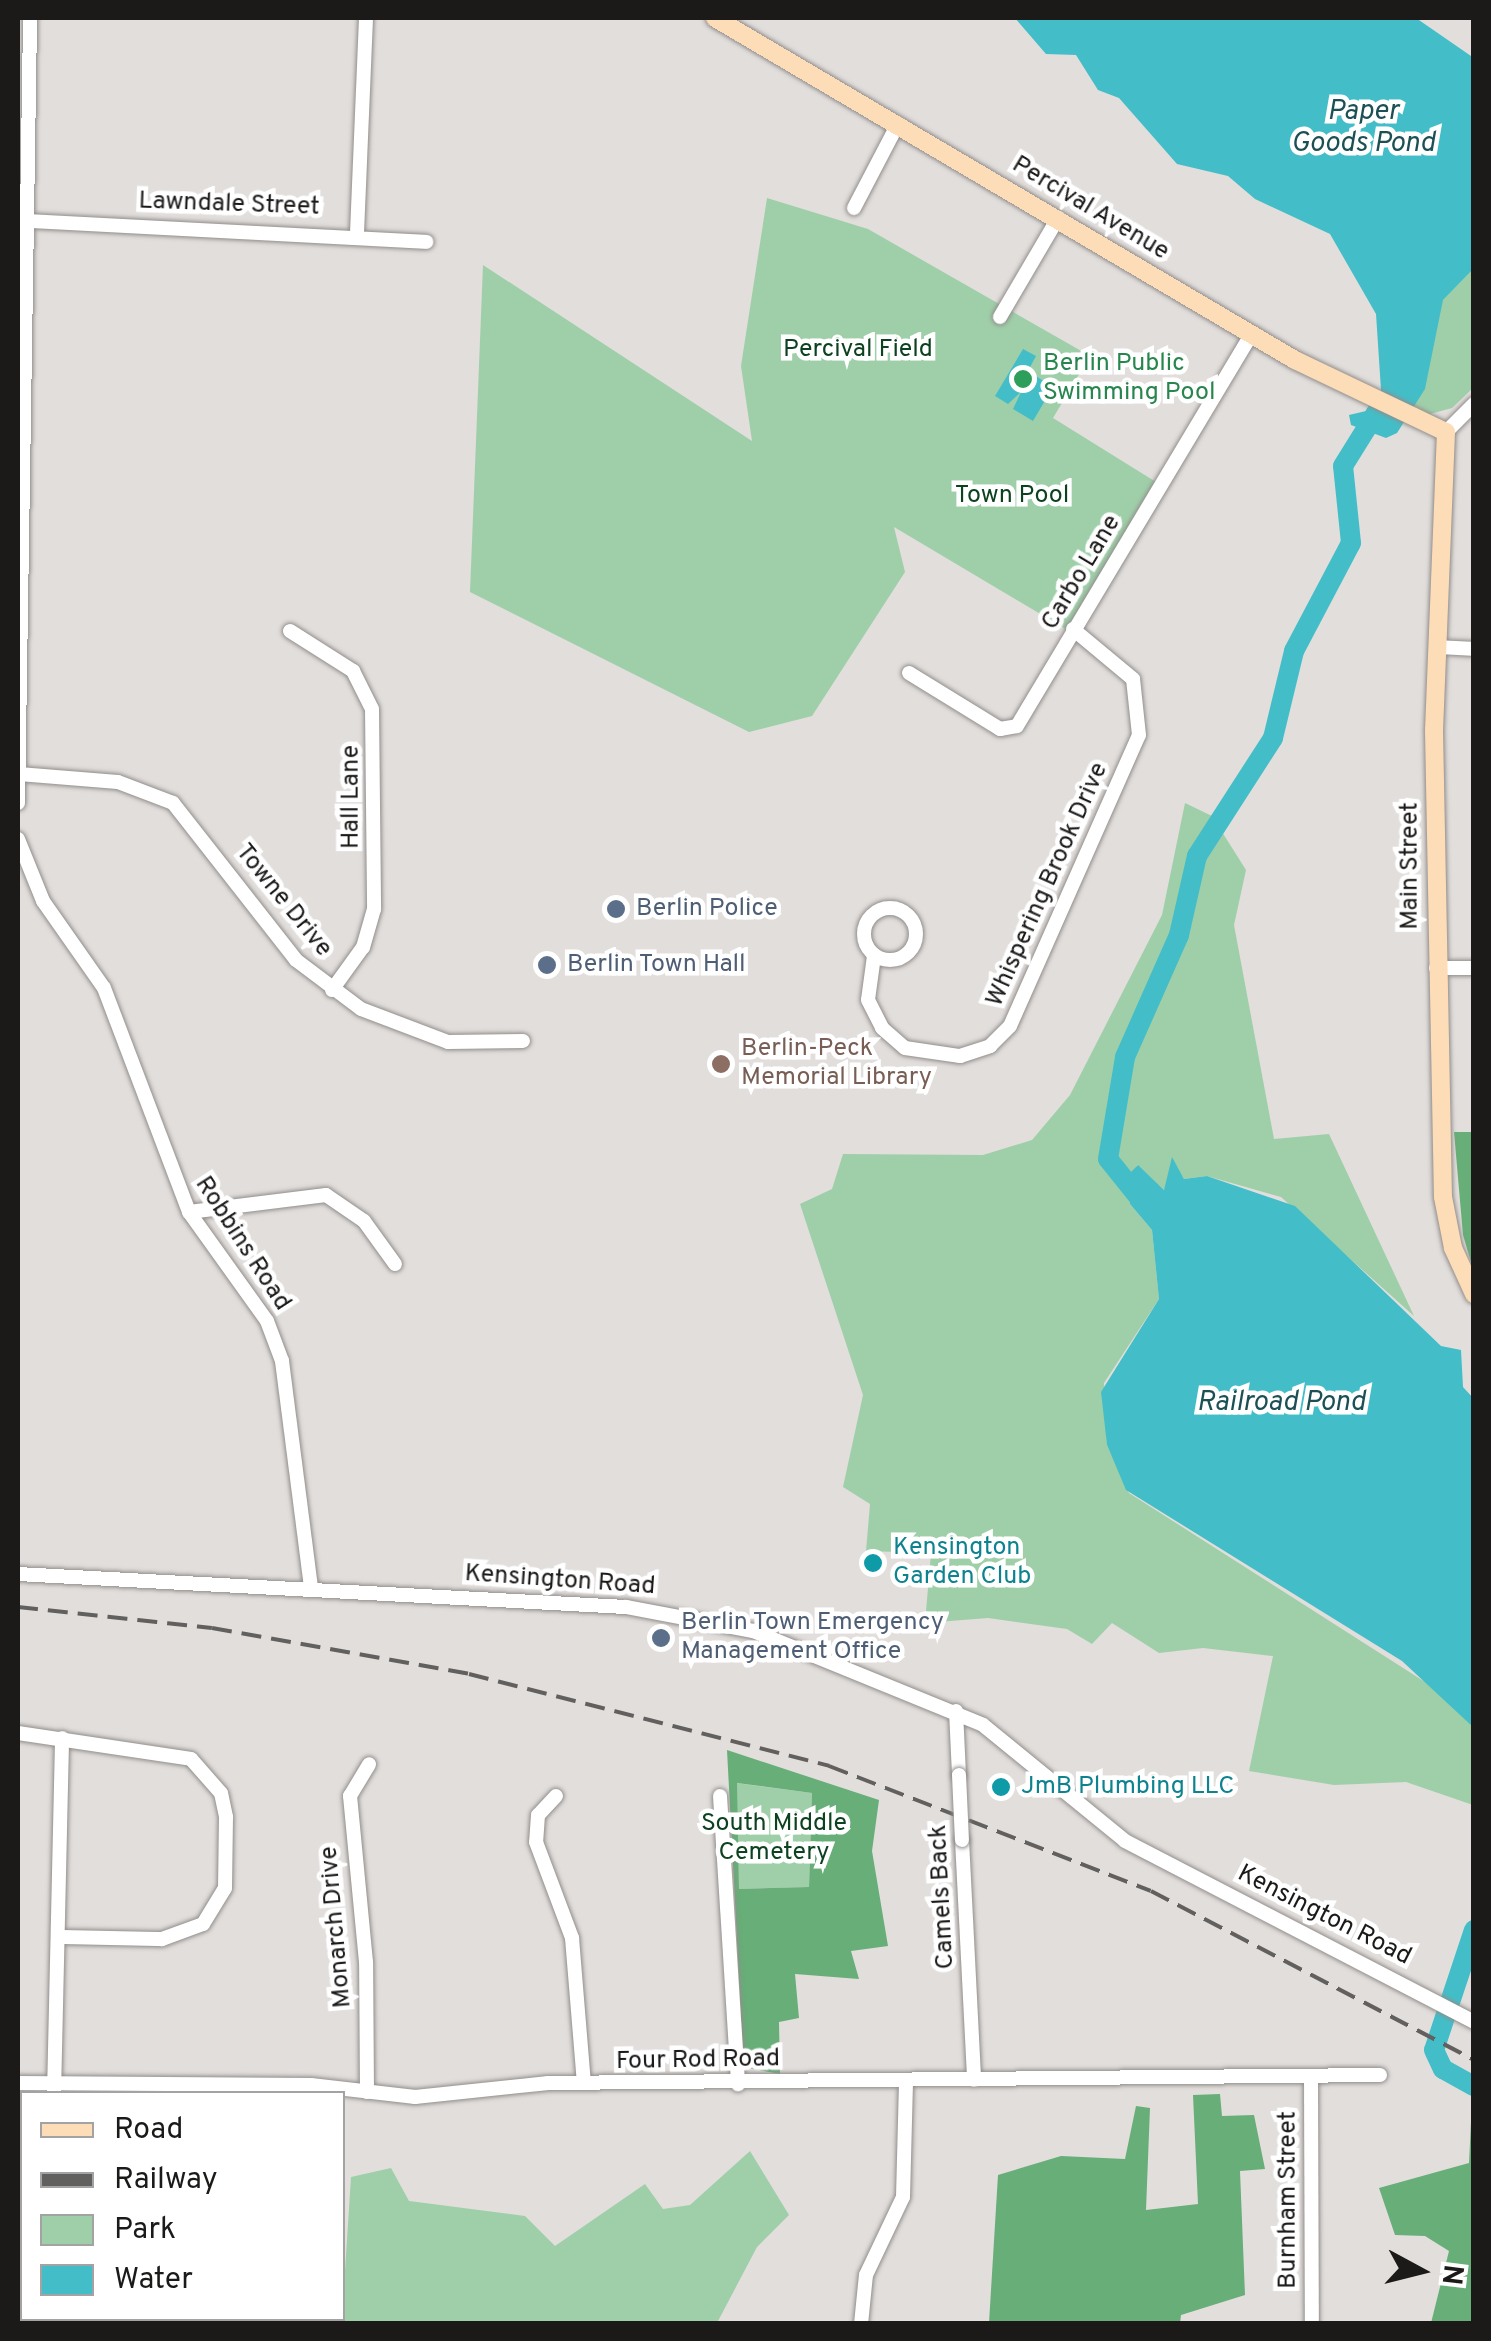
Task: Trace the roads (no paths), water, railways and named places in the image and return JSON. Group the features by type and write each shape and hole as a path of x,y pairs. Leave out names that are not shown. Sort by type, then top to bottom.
{"main road":[{"name":"Percival Avenue","path":"715,18 1251,334 1446,432"},
{"name":"Main Street","path":"1446,432 1436,646 1436,968 1444,1197 1452,1248 1474,1294"}],"street":[{"path":"18,803 30,18"},
{"path":"357,233 366,18"},
{"path":"854,208 898,124"},
{"path":"1000,316 1058,218"},
{"name":"Lawndale Street","path":"29,220 357,233 426,242"},
{"name":"Carbo Lane","path":"908,673 1012,731 1251,334"},
{"path":"1446,432 1474,404"},
{"name":"Whispering Brook Drive","path":"874,956 868,1000 882,1028 905,1048 960,1056 1010,1026 1139,735 1133,679 1073,629"},
{"name":"Hall Lane","path":"290,631 353,671 372,709 374,910 364,947 332,990"},
{"path":"1436,646 1474,650"},
{"name":"Towne Drive","path":"18,774 118,782 173,803 275,936 332,990 419,1035 473,1046 523,1041"},
{"name":"Robbins Road","path":"18,839 43,901 104,988 188,1212 267,1321 282,1361 311,1587"},
{"path":"1436,968 1474,968"},
{"path":"188,1212 326,1195 364,1221 395,1264"},
{"name":"Kensington Road","path":"18,1574 311,1587 684,1614 812,1652 956,1711 1013,1745 1125,1840 1474,2022"},
{"name":"Camels Back","path":"956,1711 974,2080"},
{"path":"18,1733 191,1759 221,1793 226,1869 217,1908 184,1936 58,1937"},
{"path":"54,2087 62,1738"},
{"name":"Monarch Drive","path":"367,2092 366,1962 350,1796 369,1764"},
{"path":"556,1796 538,1815 536,1842 572,1938 584,2083"},
{"path":"720,1796 738,2084"},
{"name":"Four Rod Road","path":"345,2092 454,2096 584,2083 1380,2075"},
{"name":"Burnham Street","path":"1312,2076 1312,2324"},
{"name":"Four Rod Road","path":"18,2082 54,2087 304,2091"},
{"path":"861,2324 866,2276 903,2197 906,2082"}],"water":[{"name":"Paper Goods Pond","path":"1015,18 1416,18 1471,56 1473,269 1443,300 1425,389 1397,433 1386,438 1351,425 1349,415 1366,411 1381,390 1376,314 1330,234 1255,199 1228,176 1177,164 1119,98 1098,90 1076,55 1046,54"},
{"name":"Berlin Public Swimming Pool","path":"1023,349 1036,356 1028,371 1053,387 1033,421 1013,409 1021,392 1008,404 995,396"},
{"name":"Railroad Pond","path":"1172,1157 1184,1179 1207,1176 1295,1206 1441,1346 1461,1350 1463,1387 1474,1399 1473,1727 1402,1661 1126,1490 1107,1445 1101,1392 1159,1299 1152,1230 1130,1204 1131,1172 1138,1165 1164,1190"}],"waterway":[{"path":"1149,1210 1108,1159 1125,1057 1179,935 1197,856 1273,738 1294,651 1351,543 1343,466 1381,405"},
{"path":"1474,1930 1434,2050 1443,2069 1474,2086"}],"railway":[{"path":"18,1607 212,1628 469,1674 829,1766 1151,1891 1474,2060"}],"place":[{"name":"Berlin Public Swimming Pool","path":"1023,379"},
{"name":"Berlin Police","path":"616,909"},
{"name":"Berlin Town Hall","path":"547,965"},
{"name":"Berlin-Peck Memorial Library","path":"721,1064"},
{"name":"Kensington Garden Club","path":"873,1563"},
{"name":"Berlin Town Emergency Management Office","path":"661,1638"},
{"name":"JmB Plumbing LLC","path":"1001,1787"}],"park label":[{"name":"Percival Field","path":"858,350"},
{"name":"Town Pool","path":"1012,496"},
{"name":"South Middle Cemetery","path":"774,1840"}]}
